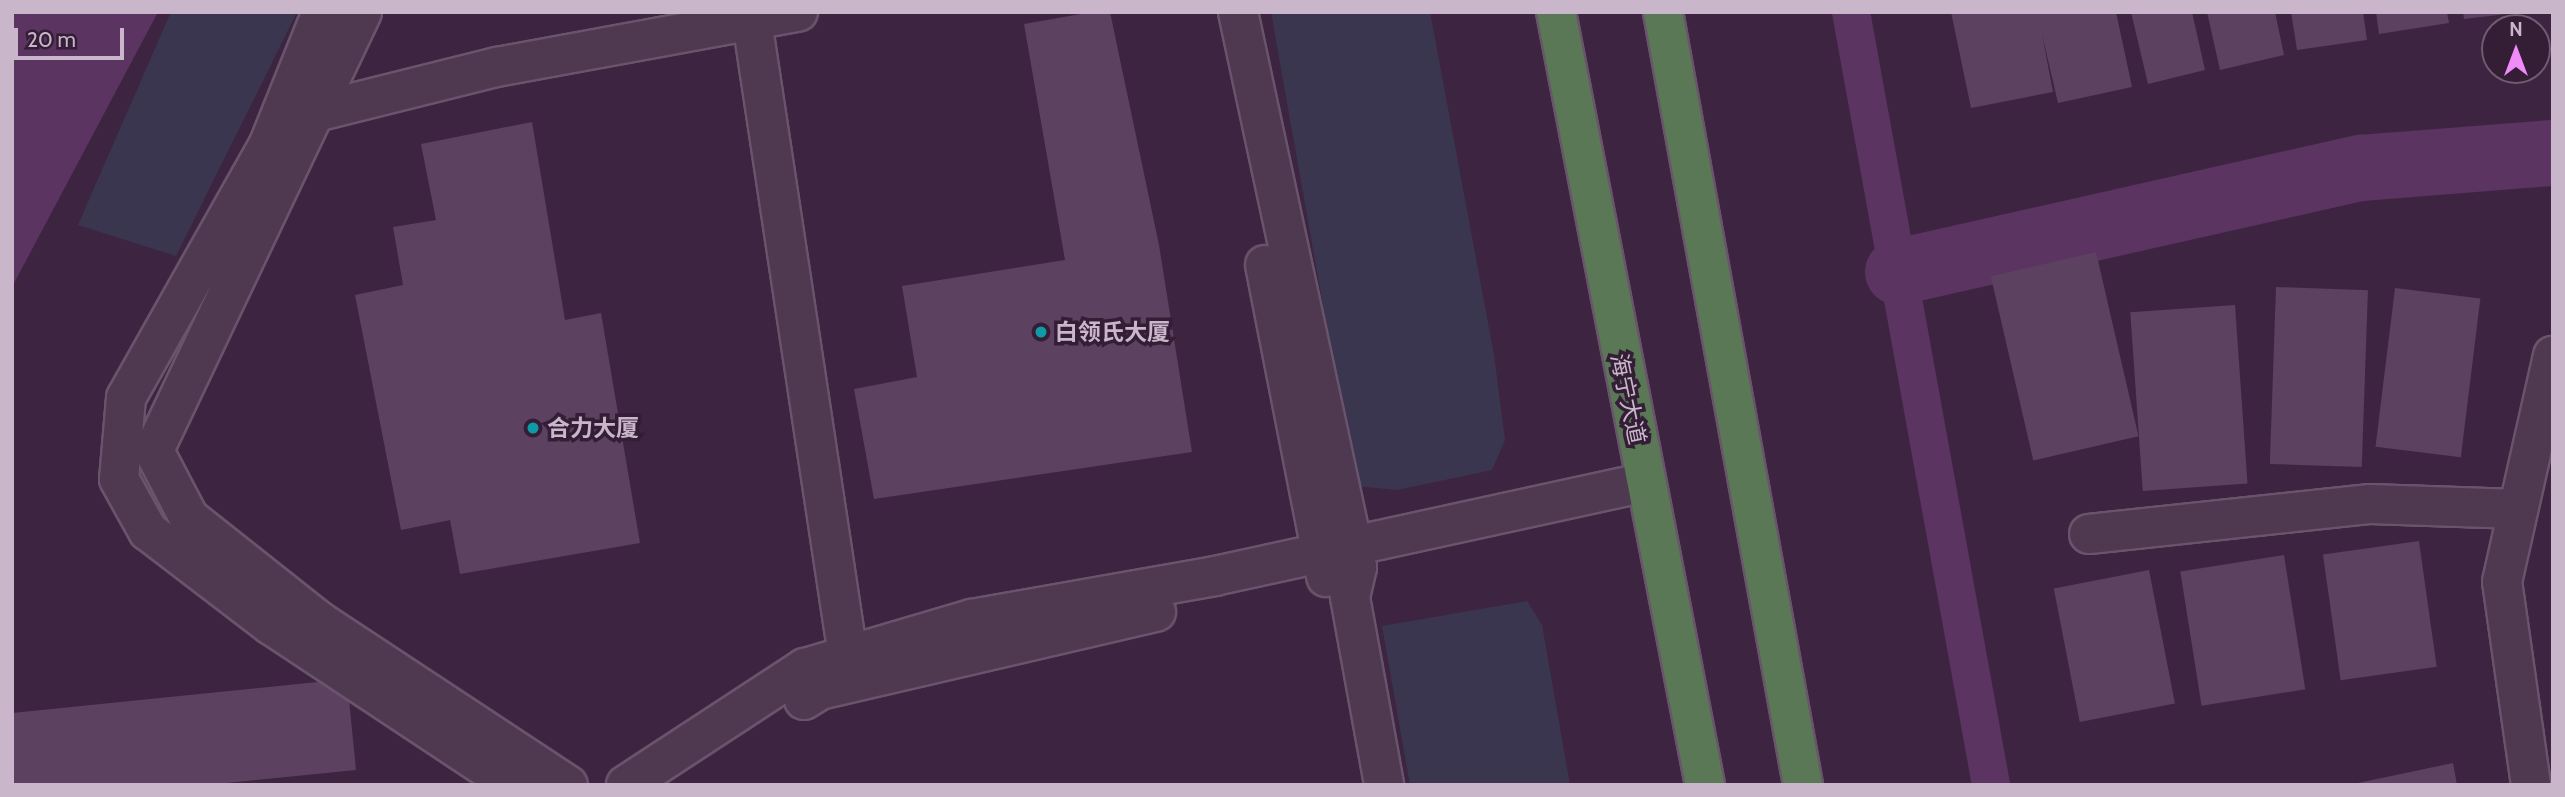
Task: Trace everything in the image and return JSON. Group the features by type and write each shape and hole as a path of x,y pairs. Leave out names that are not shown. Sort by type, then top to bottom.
{"highway":[{"name":"海宁大道","path":"1556,12 1705,785"},
{"path":"1663,12 1803,785"}],"street":[{"path":"322,12 269,144 126,398 119,479 148,531 271,625 513,785"},
{"path":"362,12 154,451 189,518 319,621 568,785"},
{"path":"316,112 497,67 798,12"},
{"path":"1215,12 1339,560 1350,597 1384,785"},
{"path":"1238,12 1339,560 1364,785"},
{"path":"752,21 848,656"},
{"path":"2531,785 2502,582 2553,356"},
{"path":"673,785 820,690 1339,560 1647,492"},
{"path":"2089,534 2370,504 2518,509"},
{"path":"626,785 805,668 972,619 1339,560"}],"shaded area":[{"path":"12,12 158,12 12,287"},
{"path":"171,12 297,12 176,256 78,225"},
{"path":"1271,12 1430,12 1494,355 1505,440 1492,470 1397,490 1355,486"},
{"path":"1527,601 1542,625 1570,785 1410,785 1382,626"}],"building":[{"path":"1092,12 1110,12 1159,245 1192,452 874,499 854,389 917,377 902,286 1065,260 1024,24"},
{"path":"1951,12 2116,12 2132,87 2058,103 2042,34 2053,92 1971,108"},
{"path":"2131,12 2192,12 2205,70 2148,84"},
{"path":"2207,12 2275,12 2284,55 2220,70"},
{"path":"2291,12 2363,12 2367,40 2297,50"},
{"path":"2376,12 2447,12 2449,23 2379,34"},
{"path":"2463,12 2507,12 2481,14 2481,17 2464,19"},
{"path":"532,122 565,320 601,313 640,543 460,574 450,520 401,530 355,295 403,285 393,227 436,220 421,144"},
{"path":"2096,252 2139,436 2033,460 1991,276"},
{"path":"2276,287 2368,290 2362,467 2270,464"},
{"path":"2395,288 2480,298 2461,457 2376,447"},
{"path":"2235,305 2247,484 2143,491 2130,312"},
{"path":"2419,541 2437,667 2341,680 2323,554"},
{"path":"2284,555 2305,689 2202,706 2180,571"},
{"path":"2149,570 2175,704 2080,722 2054,589"},
{"path":"347,679 356,770 207,785 12,785 12,713"},
{"path":"2453,763 2457,785 2353,785 2353,784"}],"waterway":[{"path":"1851,12 1991,785"},
{"path":"1898,272 2361,168 2553,153"}],"place":[{"name":"白领氏大厦","path":"1041,332"},
{"name":"合力大厦","path":"533,428"}]}
